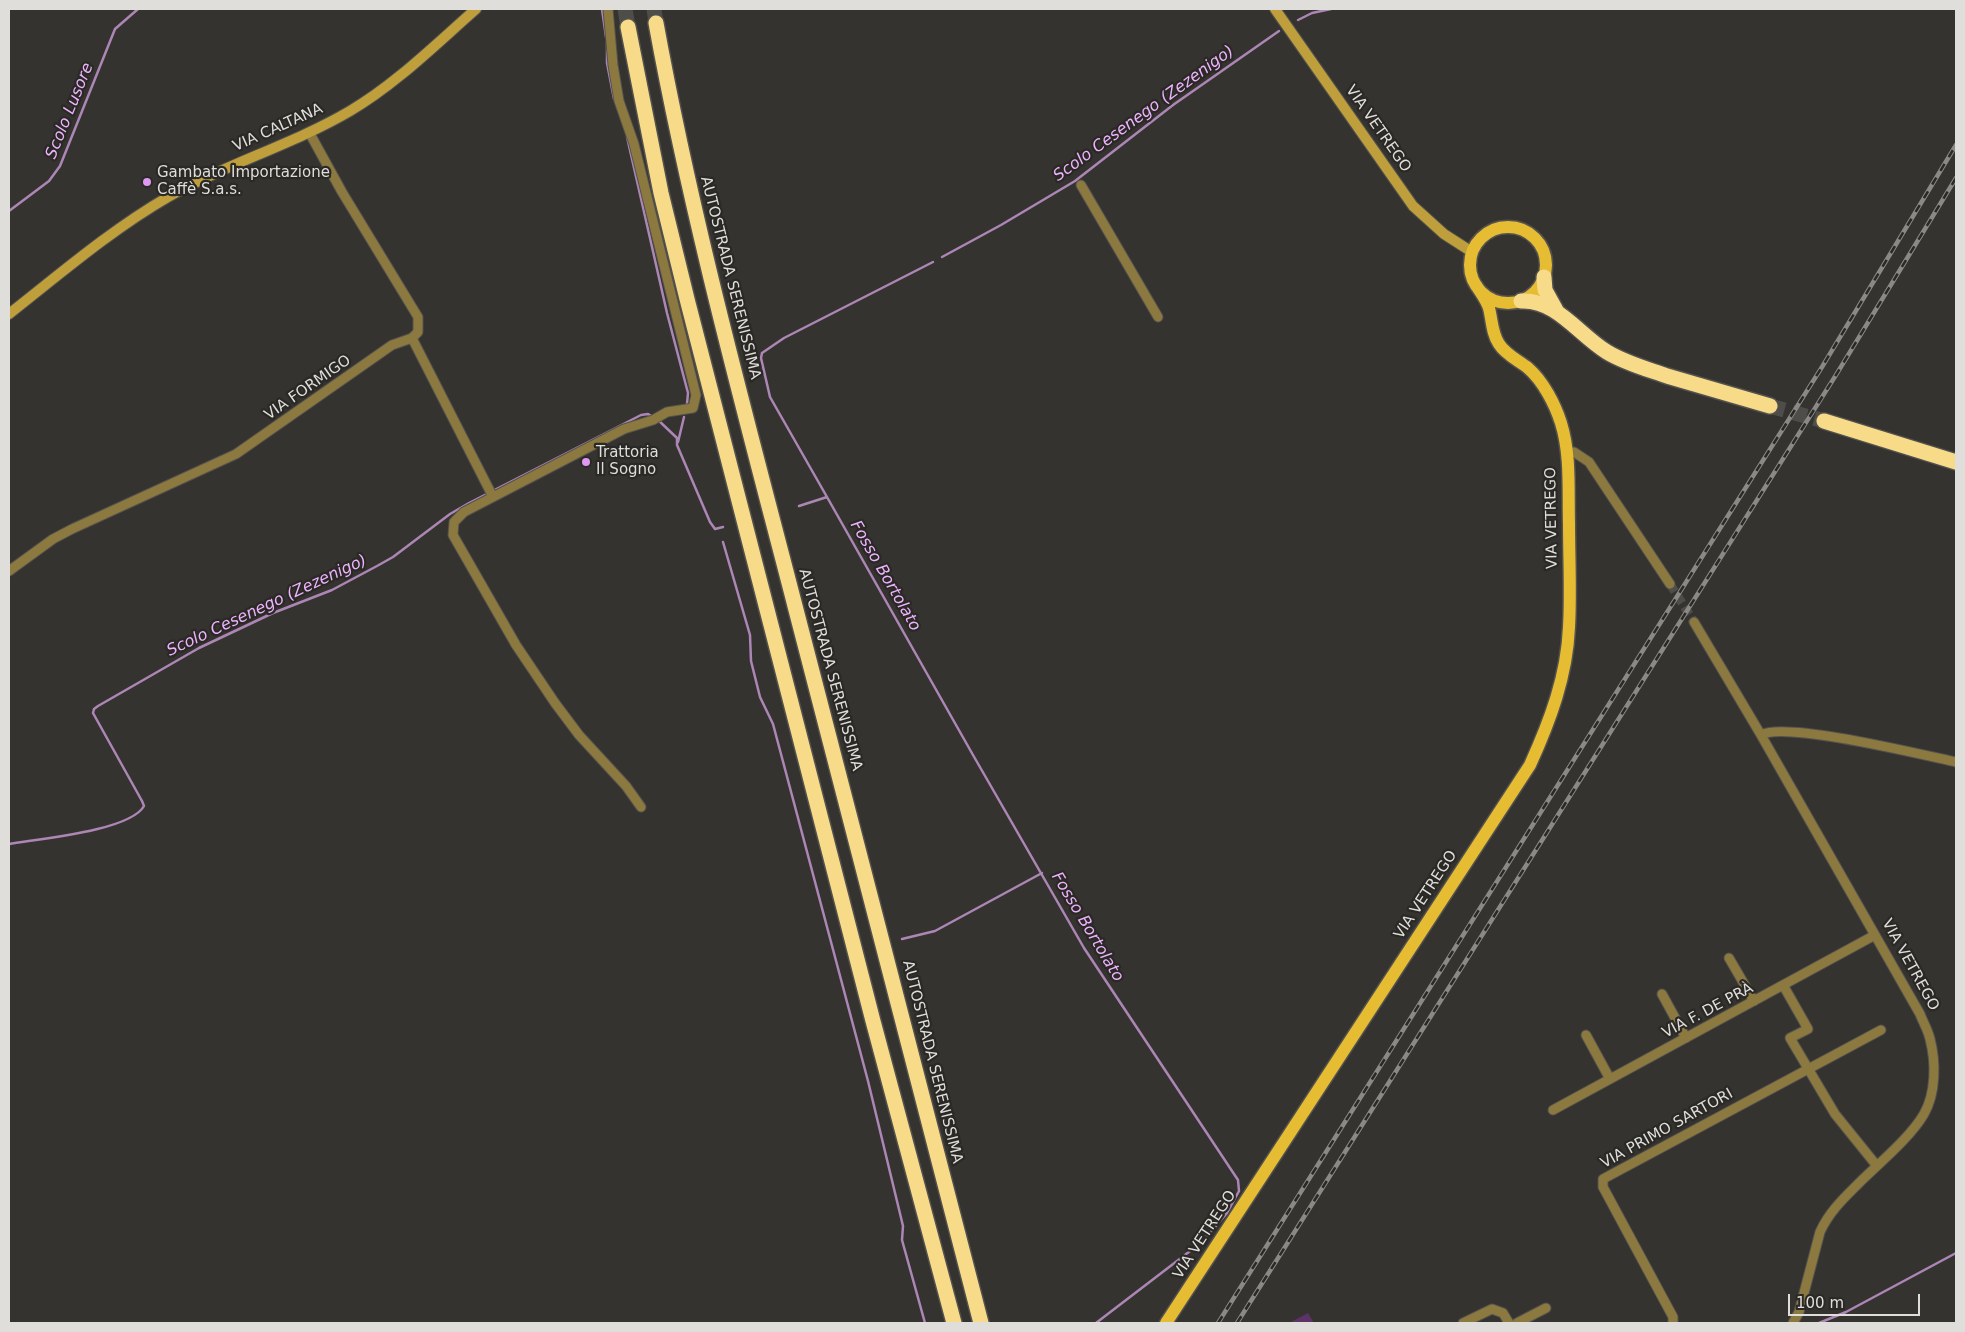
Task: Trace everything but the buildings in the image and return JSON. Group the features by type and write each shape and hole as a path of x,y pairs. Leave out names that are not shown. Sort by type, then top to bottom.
{"highway":[{"name":"AUTOSTRADA SERENISSIMA","path":"656,23 688,179 731,357 981,1323"},
{"path":"628,27 661,193 690,309 870,1012 954,1323"},
{"path":"1544,277 1545,290 1556,312"},
{"path":"1518,302 1538,302 1556,312 1606,352 1626,362 1696,385 1770,406"},
{"path":"1824,421 1956,462"}],"main road":[{"name":"VIA CALTANA","path":"9,314 118,230 165,199 219,171 310,132 349,112 376,94 476,9"},
{"name":"VIA VETREGO","path":"1170,1319 1530,765 1546,731 1557,699 1564,668 1569,628 1567,452 1561,422 1549,395 1529,368 1500,345 1495,338 1487,304 1471,274 1472,252 1444,234 1413,206 1275,9"},
{"path":"1472,252 1476,244 1490,232 1507,227 1525,231 1538,242 1546,259 1544,277 1537,289 1500,314 1494,323 1493,329"},
{"path":"1476,285 1488,298 1497,301 1518,302"}],"street":[{"path":"608,9 612,65 619,101 634,144 696,394 693,408 675,410 624,429 491,493 457,518 452,528 455,542 516,645 579,735 626,786 640,808"},
{"path":"310,132 342,192 418,316 418,332 412,338 491,493"},
{"path":"1081,185 1158,317"},
{"name":"VIA FORMIGO","path":"9,571 46,544 72,529 236,454 392,345 412,338"},
{"name":"VIA VETREGO","path":"1567,452 1574,452 1589,462 1670,584"},
{"name":"VIA VETREGO","path":"1694,622 1761,735 1928,1030 1932,1049 1933,1074 1930,1097 1924,1113 1912,1130 1839,1203 1825,1221 1820,1232 1799,1312 1793,1323"},
{"path":"1761,735 1766,732 1797,731 1956,762"},
{"name":"VIA F. DE PRÀ","path":"1553,1110 1875,935"},
{"path":"1729,958 1754,1001"},
{"path":"1783,986 1808,1029 1790,1038 1835,1114 1876,1166"},
{"path":"1662,994 1686,1038"},
{"name":"VIA PRIMO SARTORI","path":"1673,1323 1673,1317 1602,1187 1603,1179 1881,1030"},
{"path":"1586,1035 1610,1079"},
{"path":"1518,1323 1546,1308"},
{"path":"1463,1323 1492,1309 1503,1313 1509,1323"}],"shaded area":[{"path":"1308,1313 1314,1323 1289,1323"}],"waterway":[{"name":"Scolo Lusore","path":"9,211 49,181 60,166 115,29 138,9"},
{"path":"602,9 606,37"},
{"name":"Scolo Cesenego (Zezenigo)","path":"1298,20 1312,13 1331,9"},
{"name":"Scolo Cesenego (Zezenigo)","path":"942,257 1075,181 1173,105 1279,31"},
{"path":"607,42 607,63 614,99"},
{"path":"627,137 667,313 688,393 687,404"},
{"path":"799,506 827,497 770,397 761,358 762,353 784,338 933,262"},
{"name":"Scolo Cesenego (Zezenigo)","path":"9,844 103,828 135,815 144,806 93,713 94,709 98,706 199,648 273,613 332,590 377,566 393,557 450,514 469,503 641,415 648,414 653,417"},
{"path":"678,442 684,417"},
{"name":"Scolo Cesenego (Zezenigo)","path":"657,419 677,438 677,445 710,522 715,529 723,527"},
{"name":"Fosso Bortolato","path":"827,497 1084,948 1238,1180 1239,1191 1227,1213 1209,1234 1194,1248 1096,1323"},
{"name":"Fosso Bortolato","path":"723,542 750,635 751,661 760,697 773,724 868,1081 903,1226 902,1240 925,1323"},
{"path":"902,939 935,931 1042,873"},
{"path":"1819,1323 1846,1312 1956,1253"}],"tunnel":[{"path":"625,9 628,27"},
{"path":"654,9 656,23"},
{"path":"1770,406 1824,421"},
{"path":"1670,584 1694,622"}],"railway":[{"path":"1218,1323 1822,367 1956,145"},
{"path":"1237,1323 1836,375 1956,178"}],"place":[{"name":"Gambato Importazione Caffè S.a.s.","path":"147,182"},
{"name":"Trattoria Il Sogno","path":"586,462"}]}
